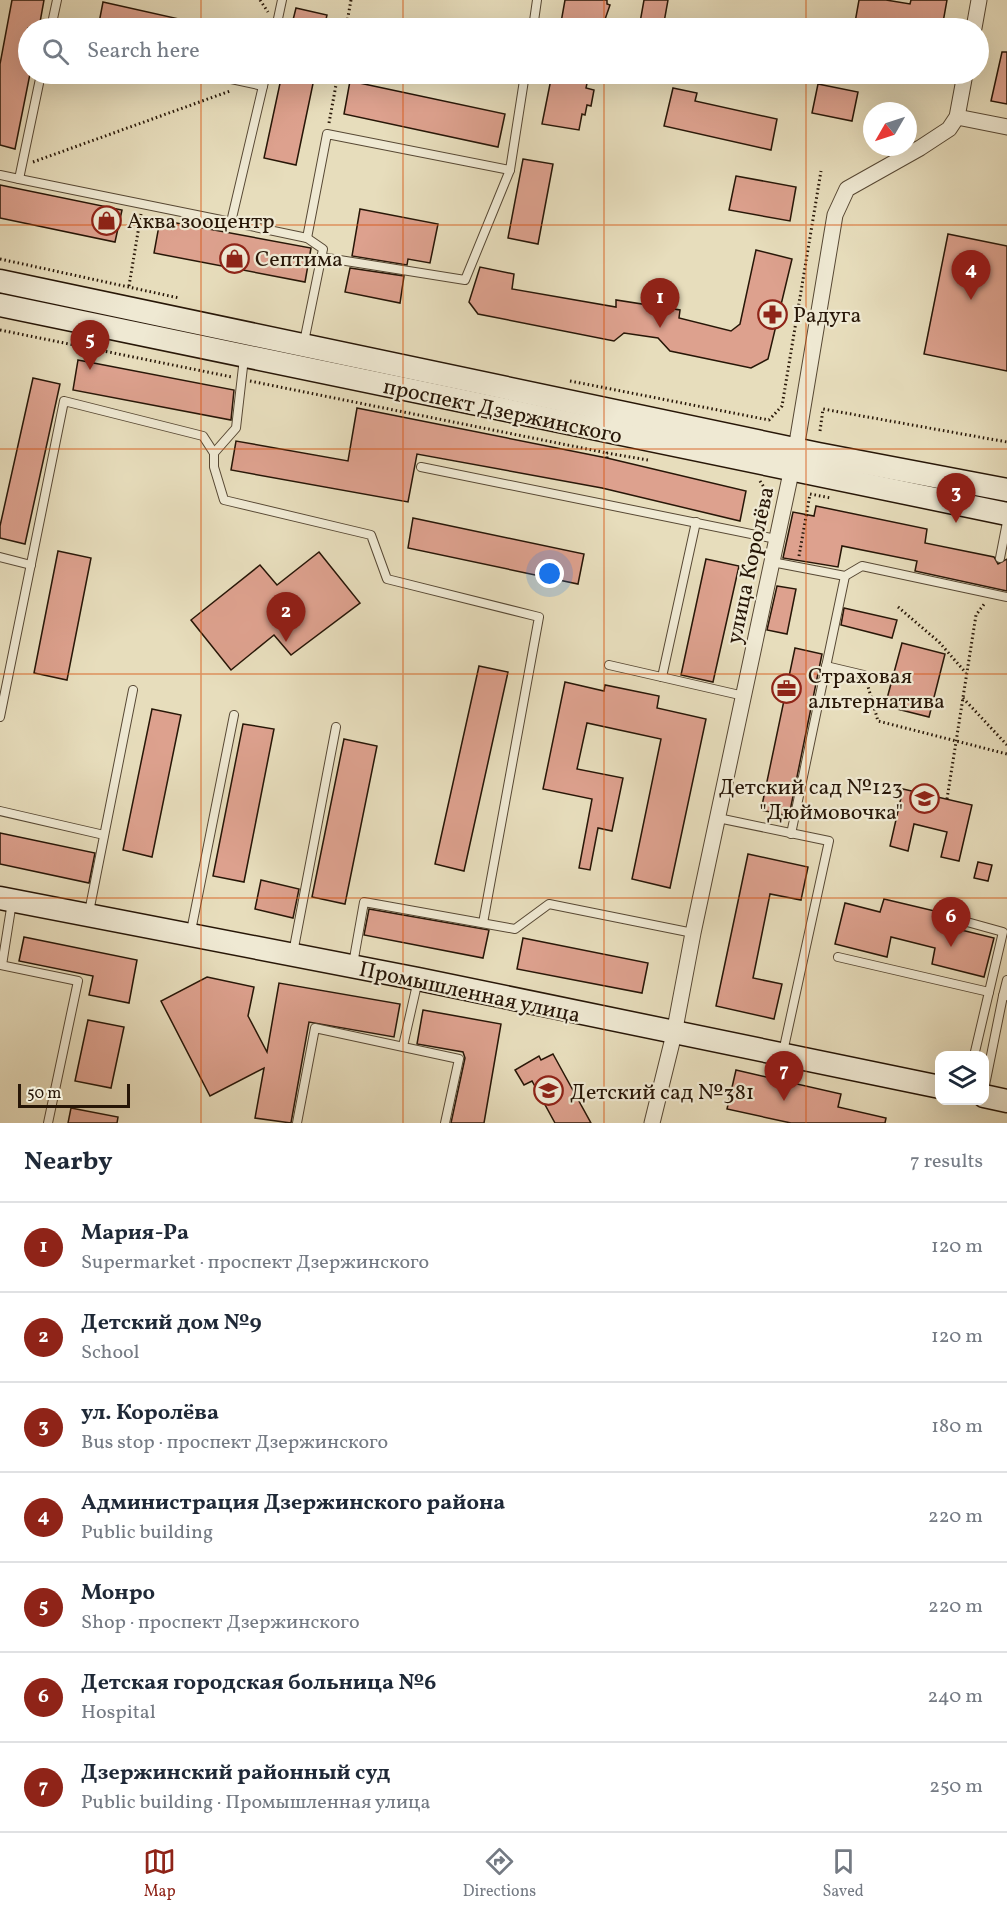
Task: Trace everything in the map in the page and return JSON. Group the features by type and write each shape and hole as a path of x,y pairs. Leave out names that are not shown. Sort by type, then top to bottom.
{"main road":[{"name":"проспект Дзержинского","path":"0,286 244,356 794,459 1007,490"},
{"name":"проспект Дзержинского","path":"0,286 303,346 794,459 1007,514"},
{"name":"Промышленная улица","path":"6,899 418,979 674,1034 935,1086"},
{"path":"989,1097 1007,1101"}],"street":[{"path":"976,18 979,0"},
{"path":"963,84 957,117 1007,127"},
{"name":"улица Королёва","path":"652,1123 674,1034 693,933 794,459 835,215 847,189 941,136 957,117"}],"lane":[{"path":"53,18 57,0"},
{"path":"278,18 282,0"},
{"path":"534,18 537,0"},
{"path":"19,179 39,84"},
{"path":"231,222 263,86 255,84"},
{"path":"321,258 465,280 510,170 523,84"},
{"path":"307,238 327,134 510,170"},
{"path":"0,175 307,238 323,249 303,346"},
{"path":"214,453 236,428 244,356"},
{"path":"0,717 64,401 203,436 214,453 214,467 224,500 371,535 387,579 539,617 483,923"},
{"path":"421,467 776,539"},
{"path":"662,677 696,522"},
{"path":"1000,558 1007,522"},
{"path":"0,557 31,565"},
{"path":"772,562 845,576 862,566 993,592 1007,597"},
{"path":"791,834 845,576"},
{"path":"609,665 744,696"},
{"path":"826,666 864,675"},
{"path":"88,915 132,690"},
{"path":"191,935 234,715"},
{"path":"292,954 336,728"},
{"path":"0,811 104,835"},
{"path":"718,818 829,841 782,1056"},
{"path":"6,899 1,965 78,981 48,1123"},
{"path":"352,966 364,902 515,929 549,904 693,933"},
{"path":"967,922 1004,932 975,1051"},
{"path":"838,957 989,992"},
{"path":"403,1046 418,979"},
{"path":"989,1068 1007,980"},
{"path":"297,1123 315,1028 459,1059 445,1123"}],"path":[{"path":"348,18 351,0"},
{"path":"22,165 248,84"},
{"path":"327,134 336,84"},
{"path":"561,379 768,420 782,406 821,171"},
{"path":"129,286 143,204"},
{"path":"0,286 129,286 185,300"},
{"path":"0,330 654,461"},
{"path":"820,431 823,409 1007,442"},
{"path":"607,458 608,453"},
{"path":"759,479 767,492 759,535"},
{"path":"797,567 810,494"},
{"path":"947,799 976,615 993,592"},
{"path":"898,607 939,642 966,673"},
{"path":"864,675 879,721 957,743 1007,754"},
{"path":"962,697 1007,745"}],"building":[{"path":"12,0 44,0 41,18 18,18 18,84 28,84 15,149 0,145 0,64"},
{"path":"565,0 607,0 607,4 610,5 605,18 562,18"},
{"path":"644,0 668,0 665,18 641,18"},
{"path":"859,0 886,0 910,4 911,0 947,0 944,18 856,18"},
{"path":"103,2 175,18 100,18"},
{"path":"296,8 327,15 326,18 294,18"},
{"path":"1002,52 1007,52 1007,104 991,101"},
{"path":"280,84 313,84 296,165 264,158"},
{"path":"349,84 364,84 505,114 498,147 344,114"},
{"path":"550,84 587,84 586,88 594,90 591,106 587,105 585,115 582,114 579,130 542,124"},
{"path":"818,84 858,92 852,121 812,113"},
{"path":"673,88 697,93 695,101 777,119 771,150 664,126"},
{"path":"523,159 553,164 538,244 508,238"},
{"path":"736,176 796,187 790,221 729,210"},
{"path":"0,185 122,210 115,242 0,218"},
{"path":"360,209 438,224 430,263 408,259 407,265 352,256"},
{"path":"160,220 311,248 305,282 154,253"},
{"path":"948,234 1007,246 1007,371 924,354"},
{"path":"756,250 792,259 768,359 751,368 670,351 658,338 624,333 614,341 478,314 469,302 480,267 514,274 512,289 616,307 616,300 680,310 679,318 731,331 740,324"},
{"path":"350,268 404,276 400,303 345,292"},
{"path":"78,360 234,390 231,420 73,390"},
{"path":"33,378 60,384 25,544 0,538 0,526"},
{"path":"357,408 607,458 746,491 740,521 602,488 417,454 408,502 231,470 236,441 348,461"},
{"path":"816,506 927,529 925,543 994,557 998,564 1007,559 1007,591 915,571 917,561 842,546 838,567 783,558 793,512 814,516"},
{"path":"413,518 584,554 578,584 408,548"},
{"path":"58,551 91,558 67,680 34,673"},
{"path":"319,552 360,603 291,655 274,635 231,670 191,620 260,565 277,585"},
{"path":"706,559 739,566 713,682 681,675"},
{"path":"777,586 796,589 787,634 767,630"},
{"path":"844,608 897,620 892,638 841,625"},
{"path":"902,643 945,654 929,717 885,706"},
{"path":"795,648 822,654 789,816 761,810"},
{"path":"479,666 508,672 464,871 435,864"},
{"path":"565,682 604,691 605,685 659,696 657,708 706,719 670,888 632,879 661,739 587,723 577,769 623,778 612,831 598,828 590,870 579,868 592,799 543,789"},
{"path":"152,709 181,715 152,857 123,850"},
{"path":"243,724 274,729 244,882 213,876"},
{"path":"344,739 377,746 345,904 312,897"},
{"name":"Детский сад №123 \"Дюймовочка\"","path":"903,789 972,805 959,861 941,857 947,832 914,824 908,851 890,846"},
{"path":"0,833 95,853 89,883 0,864"},
{"path":"748,854 808,867 801,900 770,894 753,978 782,984 774,1019 716,1006"},
{"path":"978,862 992,865 988,881 974,878"},
{"path":"261,880 299,889 293,918 255,909"},
{"path":"884,899 960,917 957,929 994,938 984,977 932,964 935,948 891,937 887,957 835,944 845,903 880,912"},
{"path":"369,909 489,930 483,958 364,935"},
{"path":"24,937 137,960 129,1003 89,995 93,976 19,961"},
{"path":"523,938 648,963 642,993 517,969"},
{"path":"207,977 254,987 248,1016 267,1052 279,983 400,1004 394,1037 309,1022 291,1123 255,1118 264,1068 210,1096 161,1001"},
{"path":"423,1010 501,1024 484,1123 451,1123 465,1058 463,1052 417,1044"},
{"path":"88,1020 124,1027 111,1088 75,1081"},
{"path":"553,1054 591,1123 555,1123 532,1081 524,1085 515,1070 539,1056 541,1060"},
{"path":"736,1070 841,1094 838,1107 886,1118 885,1123 791,1123 727,1109"},
{"path":"71,1108 118,1117 117,1123 68,1123"}],"place":[{"name":"Аква зооцентр","path":"106,220"},
{"name":"Септима","path":"234,258"},
{"name":"Администрация Дзержинского района","path":"971,300"},
{"name":"Радуга","path":"772,314"},
{"name":"Мария-Ра","path":"660,328"},
{"name":"Монро","path":"90,370"},
{"name":"ул. Королёва","path":"956,523"},
{"name":"Детский дом №9","path":"286,642"},
{"name":"Страховая альтернатива","path":"787,688"},
{"name":"Детский сад №123 \"Дюймовочка\"","path":"924,799"},
{"name":"Детская городская больница №6","path":"951,947"},
{"name":"Детский сад №381","path":"549,1091"},
{"name":"Дзержинский районный суд","path":"784,1101"}]}
